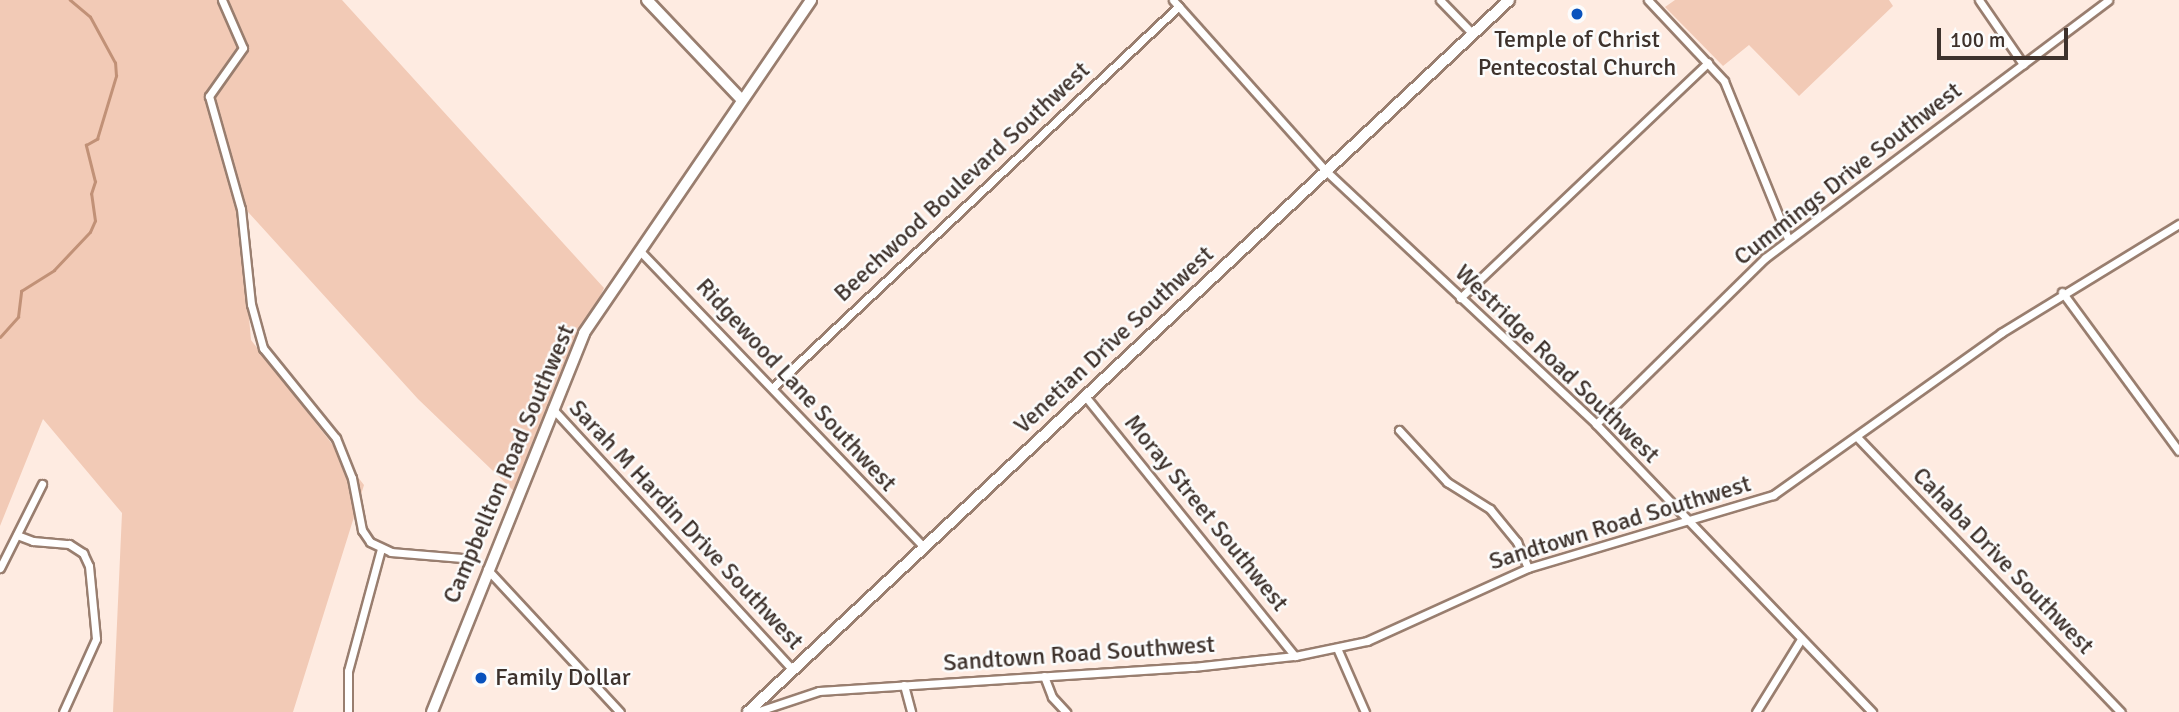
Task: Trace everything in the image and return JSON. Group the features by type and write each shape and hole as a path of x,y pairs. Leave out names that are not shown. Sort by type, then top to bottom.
{"street":[{"path":"222,0 243,48 209,96 212,117 241,209 251,304 263,348 336,438 352,478 362,530 382,550 462,558"},
{"path":"647,0 742,100"},
{"name":"Campbellton Road Southwest","path":"432,712 551,407 584,332 811,0"},
{"path":"1440,0 1473,34"},
{"name":"Venetian Drive Southwest","path":"748,712 1509,0"},
{"path":"1648,0 1708,63 1735,101 1776,218 1788,239"},
{"path":"1979,0 2023,64"},
{"name":"Cummings Drive Southwest","path":"1596,424 1788,239 2108,0"},
{"name":"Westridge Road Southwest","path":"1176,3 1326,171 1596,424 1872,712"},
{"name":"Beechwood Boulevard Southwest","path":"772,388 1176,3"},
{"path":"1460,298 1708,63"},
{"name":"Sandtown Road Southwest","path":"756,712 819,691 1295,656 1336,648 1391,632 1528,568 1690,522 1773,495 2062,292 2179,224"},
{"name":"Ridgewood Lane Southwest","path":"639,250 923,547"},
{"path":"2062,292 2179,452"},
{"name":"Moray Street Southwest","path":"1085,396 1295,656"},
{"name":"Sarah M Hardin Drive Southwest","path":"551,407 793,670"},
{"path":"1399,430 1447,482 1490,509 1517,542 1528,568"},
{"name":"Cahaba Drive Southwest","path":"1857,437 2121,712"},
{"path":"0,568 42,484"},
{"path":"16,535 33,541 69,544 83,553 89,566 96,639 63,712"},
{"path":"348,712 348,671 382,550"},
{"path":"487,569 620,712"},
{"path":"1756,712 1801,639"},
{"path":"1336,648 1365,712"},
{"path":"1044,676 1052,697 1066,712"},
{"path":"904,685 911,712"}],"shaded area":[{"path":"0,0 342,0 604,288 551,401 518,495 418,399 239,202 251,340 364,485 293,712 113,712 122,513 43,419 0,526"},
{"path":"1675,0 1889,0 1893,6 1799,96 1749,45 1723,66 1665,7"}],"waterway":[{"path":"0,337 18,317 21,291 54,270 90,232 95,221 91,194 95,182 86,145 97,139 116,76 115,63 90,17 70,0"}],"place":[{"name":"Temple of Christ Pentecostal Church","path":"1577,14"},
{"name":"Family Dollar","path":"481,678"}]}
